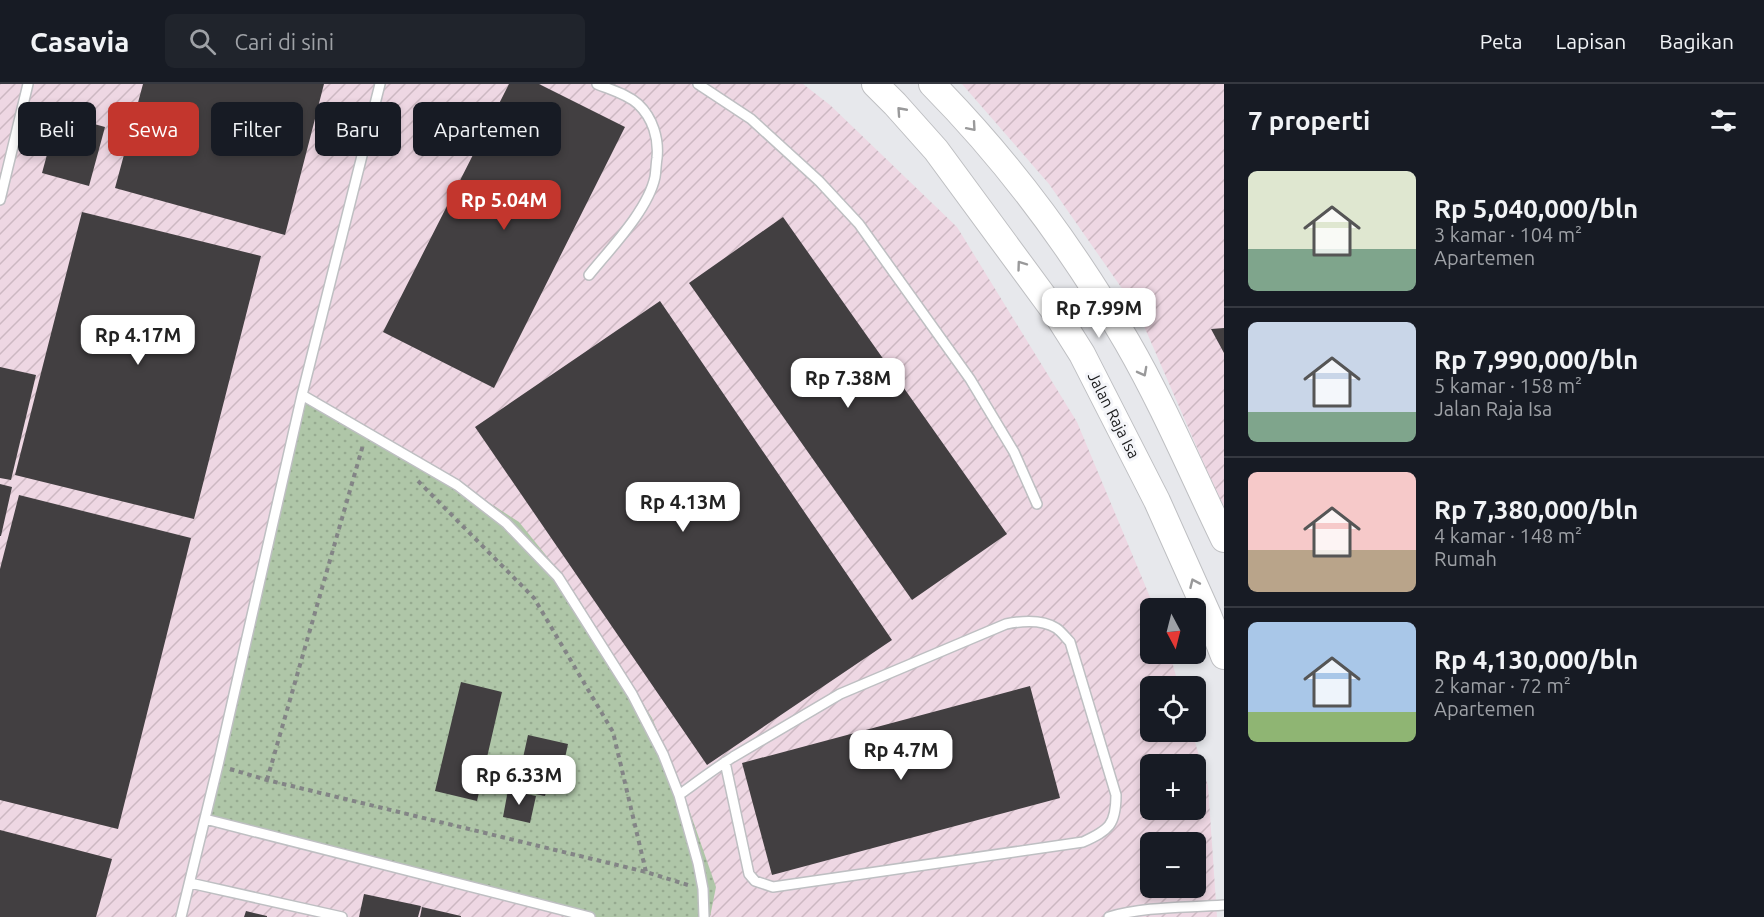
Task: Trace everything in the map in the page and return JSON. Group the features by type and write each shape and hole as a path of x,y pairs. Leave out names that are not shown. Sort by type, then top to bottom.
{"main road":[{"name":"Jalan Raja Isa","path":"875,84 936,150 1058,316 1082,354 1157,501 1224,656"},
{"path":"932,84 1003,163 1057,232 1093,286 1154,393 1224,539"}],"lane":[{"path":"0,200 28,84"},
{"path":"181,917 302,395 380,84"},
{"path":"589,275 647,198 655,178 658,144 655,129 638,104 626,96 597,84"},
{"path":"698,84 751,118 819,181 859,224 969,379 1014,452 1037,504"},
{"path":"302,395 457,485 506,524 558,577 632,694 663,754 679,795 698,862 703,889 704,917"},
{"path":"679,795 725,762 840,694 1006,624 1024,621 1049,624 1057,628 1071,642 1116,795 1116,811 1112,822 1101,834 1083,842 772,887 755,881 749,874 725,762"},
{"path":"205,819 590,917"},
{"path":"190,883 342,917"},
{"path":"1109,917 1156,909 1224,905"}],"path":[{"path":"267,780 363,444"},
{"path":"417,480 534,598 613,732 646,872"},
{"path":"218,765 267,780 646,872 703,889"}],"shaded area":[{"path":"0,84 803,84 830,105 957,227 1077,422 1150,598 1140,598 1140,664 1173,664 1176,676 1140,676 1140,742 1195,742 1199,754 1140,754 1140,820 1206,820 1206,779 1217,917 0,917"},
{"path":"962,84 1224,84 1224,507 1137,310 1049,184"}],"green space":[{"path":"302,395 451,478 519,522 566,580 652,718 684,795 716,887 710,917 590,917 205,819"}],"building":[{"path":"143,84 324,84 319,102 315,102 315,119 285,235 115,188 124,156 199,156 199,102 138,102"},
{"path":"509,84 539,84 625,127 494,388 383,332 472,156 561,156 561,102 500,102"},
{"path":"96,125 105,127 89,186 42,173 47,156 96,156"},
{"path":"82,212 261,256 194,519 15,475"},
{"path":"783,217 1007,534 912,600 689,283"},
{"path":"660,301 892,640 707,765 475,427"},
{"path":"1224,328 1224,353 1211,329"},
{"path":"0,367 36,375 11,480 0,478"},
{"path":"0,484 12,487 1,536 0,536"},
{"path":"19,495 191,538 118,829 0,800 0,569"},
{"path":"461,682 502,692 477,801 435,791"},
{"path":"1030,686 1060,798 772,875 742,763"},
{"path":"528,735 568,744 559,786 548,784 545,796 516,790"},
{"path":"508,790 536,796 530,823 503,817"},
{"path":"0,830 112,859 96,917 0,917"},
{"path":"364,894 421,906 418,917 359,917"},
{"path":"422,907 461,916 461,917 420,917"},
{"path":"246,911 267,916 267,917 244,917"}]}
